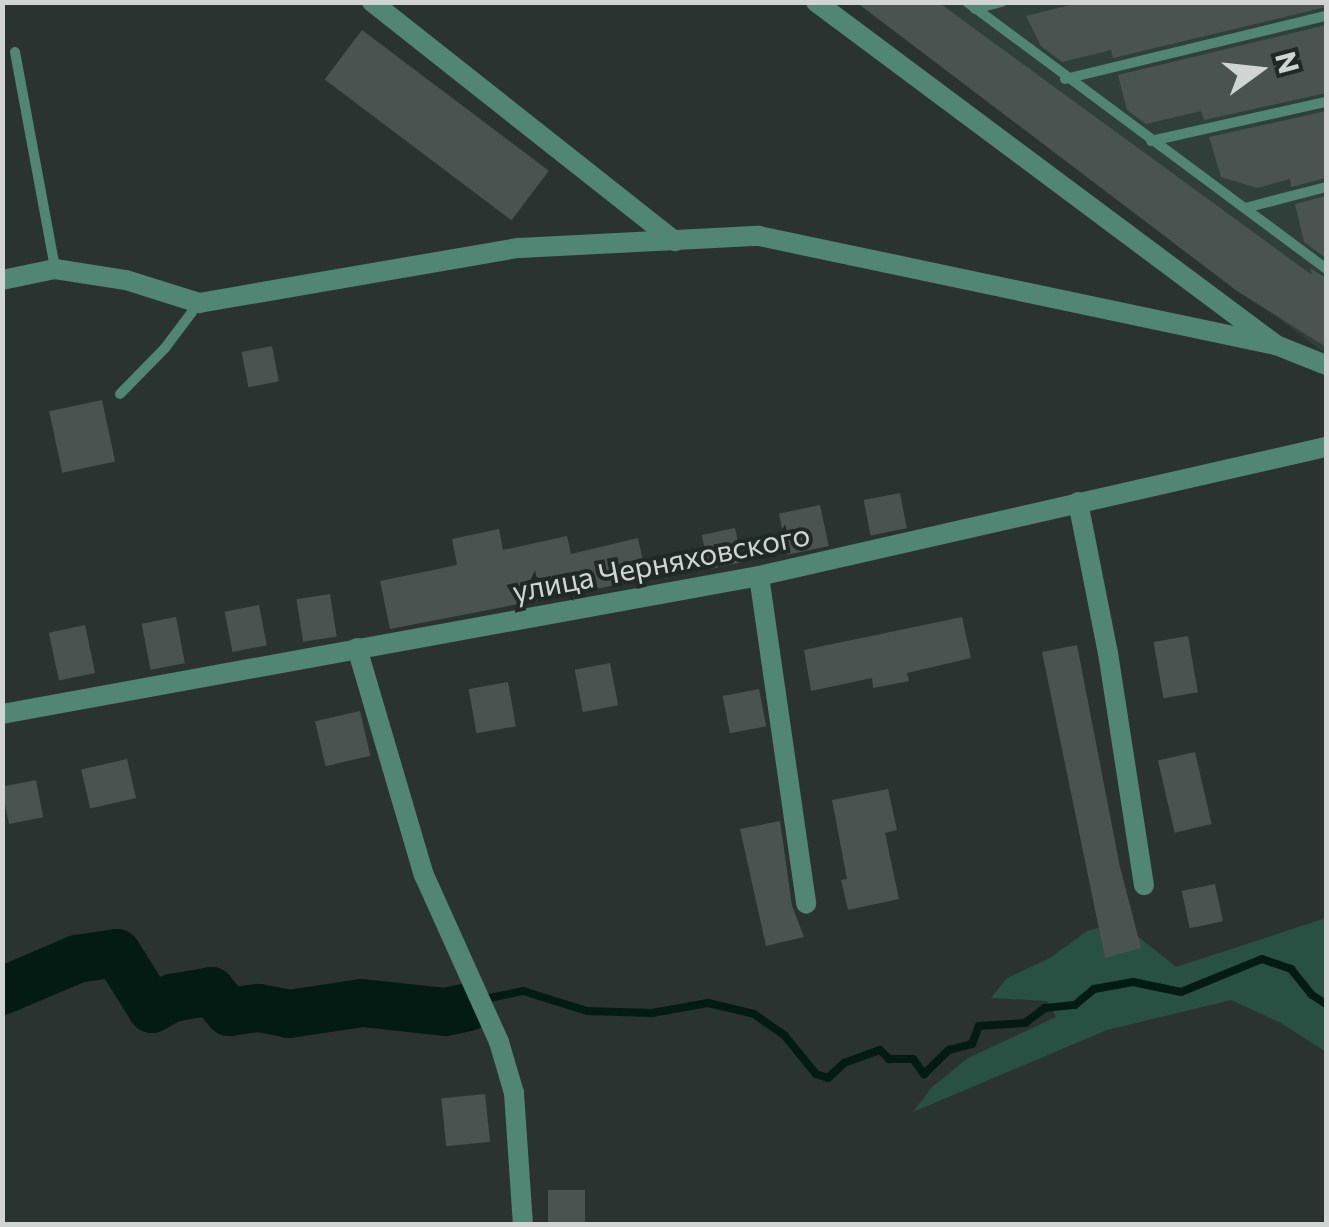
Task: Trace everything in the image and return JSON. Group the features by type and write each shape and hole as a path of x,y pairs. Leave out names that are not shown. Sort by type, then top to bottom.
{"street":[{"path":"372,2 674,240"},
{"path":"816,2 1276,345"},
{"path":"2,280 55,269 126,280 199,304 519,248 760,236 1276,345 1326,365"},
{"name":"улица Черняховского","path":"2,714 759,576 1326,447"},
{"path":"1078,502 1108,653 1144,885"},
{"path":"759,576 806,904"},
{"path":"356,648 424,876 499,1042 509,1076 523,1224"}],"lane":[{"path":"971,6 1002,2"},
{"path":"971,6 1326,269"},
{"path":"1066,80 1326,16"},
{"path":"15,52 55,269"},
{"path":"1151,141 1326,102"},
{"path":"1246,208 1326,187"},
{"path":"120,394 165,348 199,304"}],"shaded area":[{"path":"857,3 1326,3 1326,354"}],"green space":[{"path":"1326,918 1326,1052 1281,1023 1231,1000 1107,1030 913,1112 932,1087 968,1058 1056,1017 1047,1001 991,998 1007,978 1050,958 1087,931 1120,922 1176,967"}],"building":[{"path":"856,2 938,2 1312,275 1310,268 1326,278 1326,347 1237,291"},
{"path":"1082,2 1326,2 1326,7 1113,58 1111,50 1062,62 1041,46 1026,16"},
{"path":"1326,25 1326,93 1204,120 1201,111 1146,124 1127,110 1118,75"},
{"path":"362,30 549,171 512,220 325,80"},
{"path":"1326,111 1326,178 1291,187 1290,179 1257,188 1221,177 1209,137"},
{"path":"1326,196 1326,258 1304,242 1295,204"},
{"path":"272,346 279,381 248,387 242,352"},
{"path":"102,400 115,462 62,473 49,411"},
{"path":"900,493 907,528 871,535 864,500"},
{"path":"820,505 829,546 788,555 779,514"},
{"path":"735,528 742,562 709,569 702,535"},
{"path":"499,529 503,550 567,536 571,554 638,538 647,579 390,629 380,581 457,565 452,539"},
{"path":"330,594 337,636 303,642 296,599"},
{"path":"259,605 267,645 232,652 225,612"},
{"path":"176,617 185,663 151,670 142,624"},
{"path":"962,617 971,658 907,673 909,681 873,688 872,678 811,691 804,650"},
{"path":"85,625 95,673 59,681 49,633"},
{"path":"1188,636 1198,692 1163,698 1154,642"},
{"path":"1077,645 1120,867 1141,948 1105,958 1042,652"},
{"path":"610,663 618,705 583,712 575,670"},
{"path":"508,682 516,726 476,733 469,689"},
{"path":"759,689 766,726 730,733 723,696"},
{"path":"360,711 370,756 326,766 315,721"},
{"path":"1195,752 1212,824 1175,833 1158,761"},
{"path":"127,759 136,798 90,809 81,770"},
{"path":"36,780 43,817 9,824 2,787"},
{"path":"888,789 897,830 885,833 899,899 848,910 841,880 847,879 832,800"},
{"path":"780,821 792,906 804,937 766,946 740,829"},
{"path":"1215,884 1223,921 1190,928 1182,891"},
{"path":"485,1094 490,1142 446,1146 441,1099"},
{"path":"548,1190 585,1190 585,1224 548,1224"}],"waterway":[{"path":"2,991 77,959 117,953 152,1009 172,998 211,991 229,1012 259,1008 289,1014 362,1003 445,1012 468,1007"},
{"path":"490,998 523,991 587,1011 652,1013 708,1003 754,1014 785,1036 816,1074 828,1078 844,1063 880,1050 889,1059 913,1059 924,1074 949,1050 972,1044 979,1026 1025,1023 1045,1008 1075,1005 1094,989 1133,982 1181,992 1262,959 1291,969 1312,995 1326,1004"}]}
